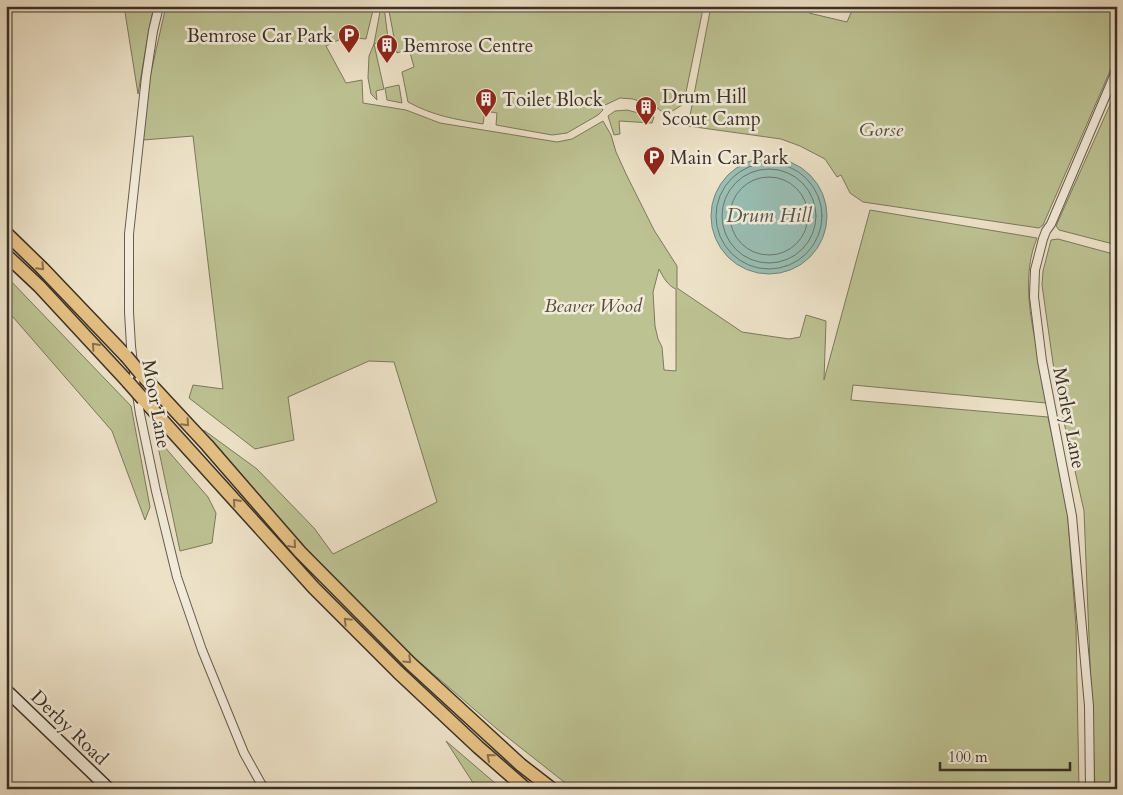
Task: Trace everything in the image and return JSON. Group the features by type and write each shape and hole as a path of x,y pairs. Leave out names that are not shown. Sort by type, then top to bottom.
{"highway":[{"path":"6,233 126,356 307,560 411,664 521,765 552,789"},
{"path":"6,255 39,286 128,382 314,588 405,679 526,789"}],"main road":[{"name":"Derby Road","path":"6,690 110,789"}],"street":[{"name":"Moor Lane","path":"159,6 153,30 146,77 129,234 129,312 135,381 156,491 178,577 205,659 244,753 264,789"},
{"name":"Morley Lane","path":"1090,789 1089,706 1072,516 1042,361 1034,297 1035,270 1046,231 1051,224 1117,69"}],"green space":[{"path":"124,6 154,6 138,94"},
{"name":"Beaver Wood","path":"166,6 374,6 366,39 345,37 326,46 346,83 362,80 363,103 406,110 440,123 557,142 572,139 603,121 611,135 616,152 627,176 654,230 677,266 677,288 742,332 789,339 800,337 806,315 826,321 824,380 870,210 1037,238 1030,264 1029,291 1031,318 1046,403 853,385 851,400 1048,417 1067,506 1076,627 1079,789 573,789 497,729 408,652 317,564 199,429 205,431 257,469 314,528 333,554 437,502 394,362 369,361 288,397 294,440 255,449 189,398 193,385 223,389 193,136 143,140 149,81","holes":["659,269 668,283 676,289 676,371 664,370 662,347 655,326 653,292"]},
{"path":"381,6 384,6 388,39 374,44"},
{"path":"388,6 702,6 703,9 682,105 666,115 656,107 633,99 620,98 601,106 603,110 598,115 567,133 552,135 496,125 497,113 485,111 483,124 453,119 408,102 402,72 414,67 409,49 397,53"},
{"name":"Gorse","path":"711,6 813,6 809,13 847,22 853,8 844,6 1117,6 1117,55 1043,225 1039,228 863,202 850,193 841,175 837,177 825,159 800,146 781,139 688,126"},
{"path":"374,44 384,89 376,91 377,100 371,94 368,78 369,56"},
{"path":"399,85 402,103 387,100 385,88"},
{"path":"1117,89 1117,245 1059,230 1056,226"},
{"path":"627,110 654,117 652,123 619,121 620,134 614,135 608,116 615,111"},
{"path":"1058,239 1117,255 1117,789 1095,789 1084,511 1059,400 1042,285 1043,271 1051,240"},
{"path":"6,276 131,406 150,507 145,520 112,431 6,309"},
{"path":"156,437 208,497 216,513 212,543 180,551"},
{"path":"446,741 502,789 477,789"}],"water":[{"name":"Drum Hill","path":"769,158 791,162 810,175 823,194 827,216 823,238 810,257 791,270 769,274 747,270 728,257 715,238 711,216 715,194 728,175 747,162"}],"waterway":[{"path":"6,765 8,769 6,777"}],"place":[{"name":"Bemrose Car Park","path":"349,54"},
{"name":"Bemrose Centre","path":"387,64"},
{"name":"Toilet Block","path":"486,118"},
{"name":"Drum Hill Scout Camp","path":"646,126"},
{"name":"Main Car Park","path":"654,176"}]}
